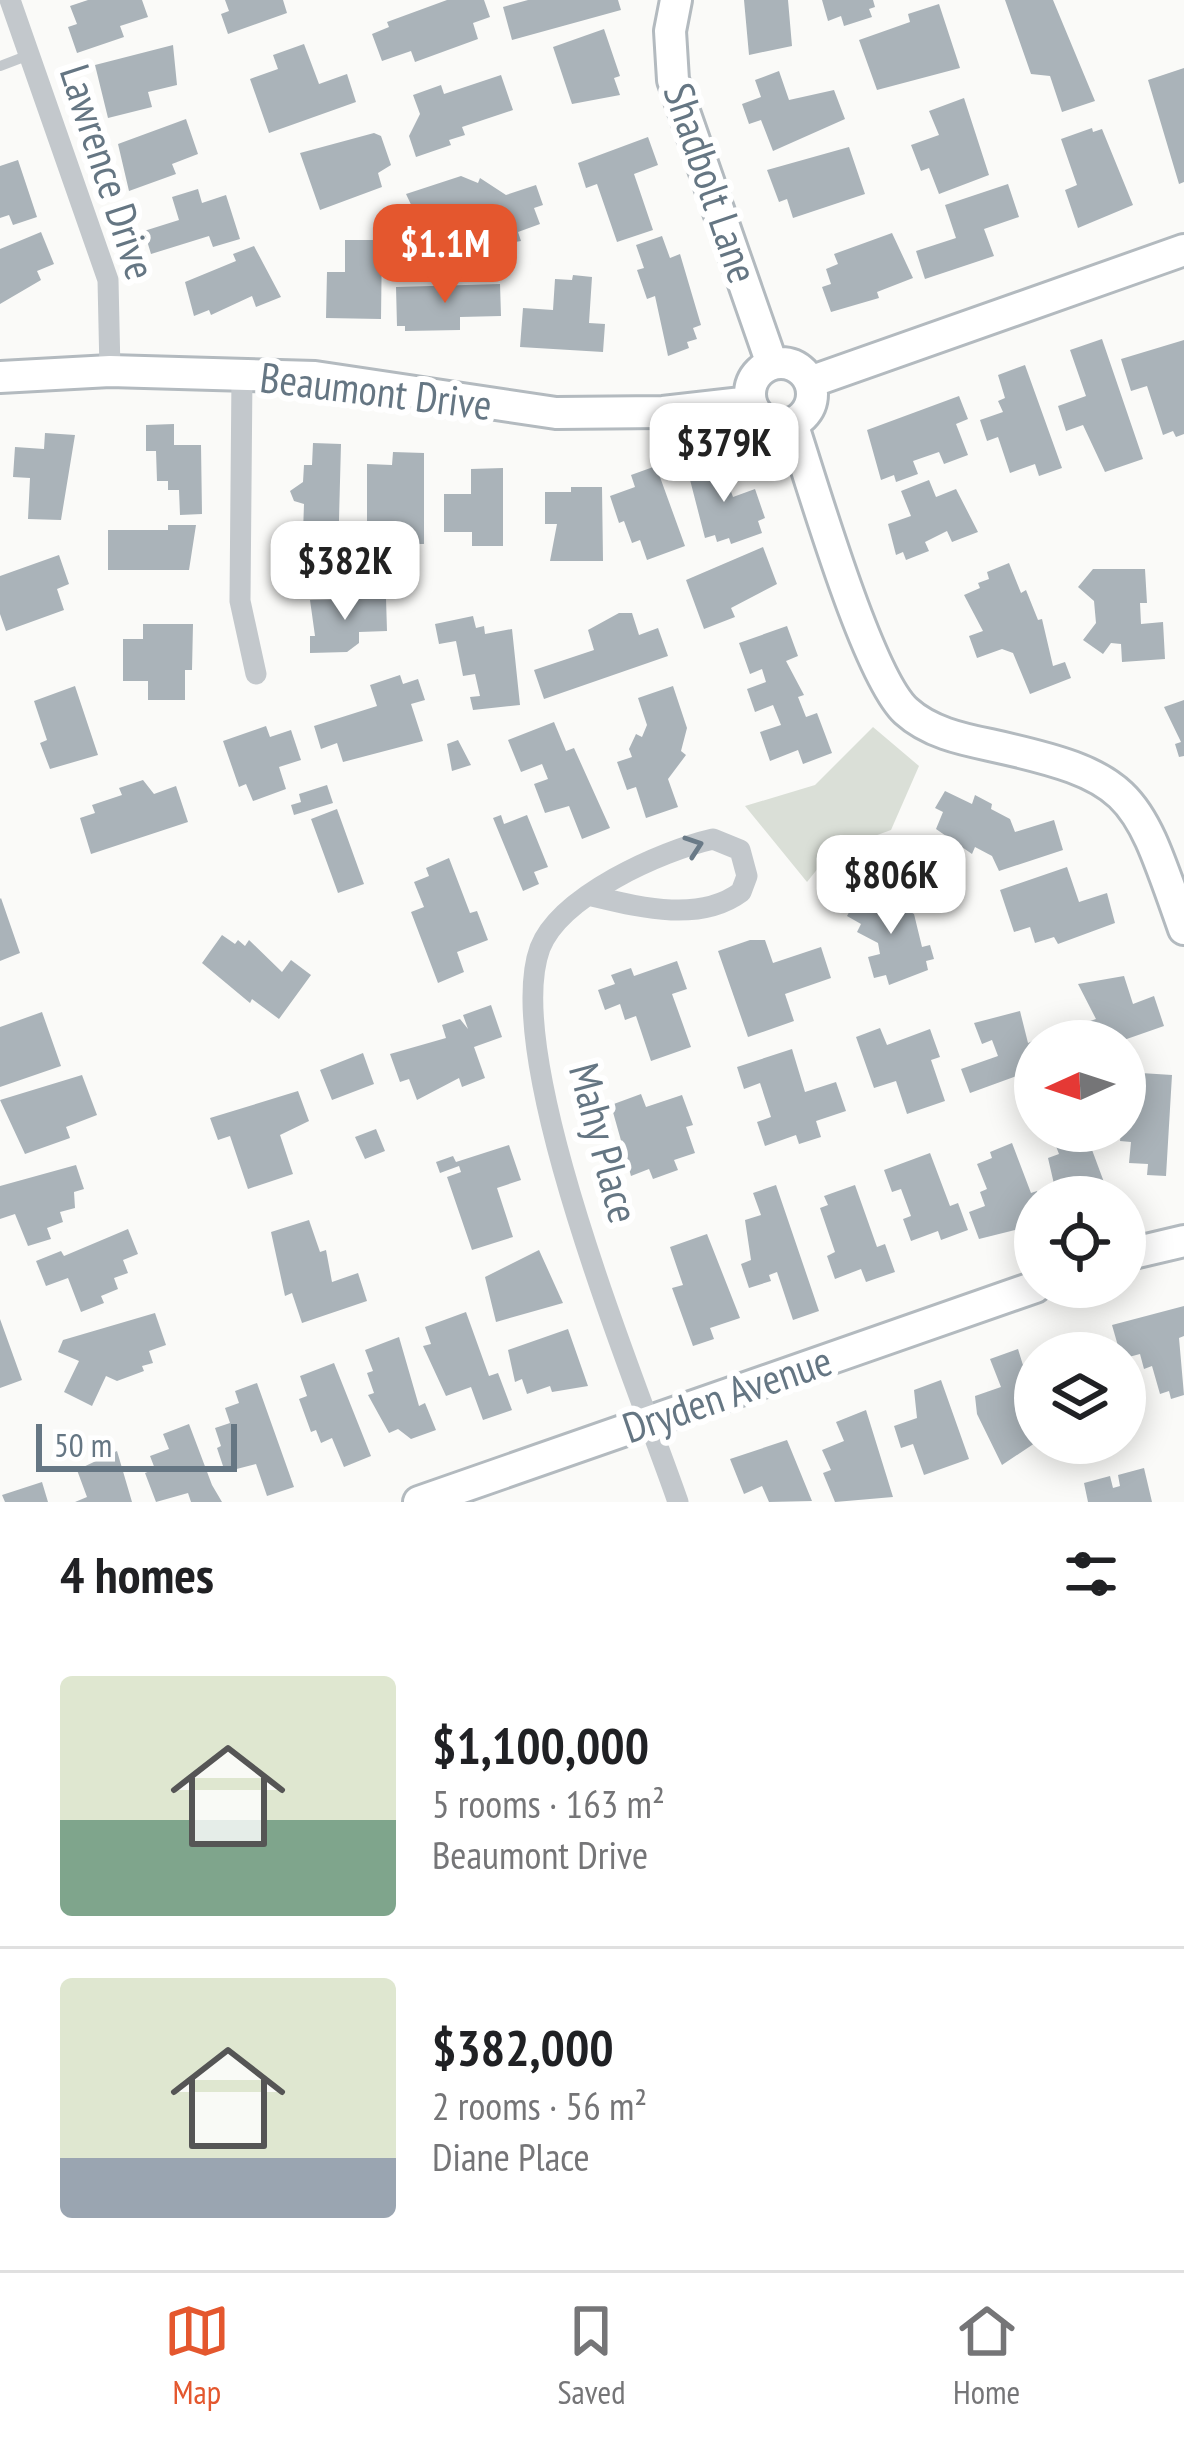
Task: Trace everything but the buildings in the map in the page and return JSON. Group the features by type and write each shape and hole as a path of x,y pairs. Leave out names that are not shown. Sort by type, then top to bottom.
{"street":[{"name":"Lawrence Drive","path":"10,0 108,280 110,371"},
{"name":"Shadbolt Lane","path":"676,0 670,31 673,80 772,364"},
{"path":"810,382 1184,250"},
{"path":"772,364 798,368 810,382 811,401 791,423 767,422 751,402 754,378 772,364"},
{"name":"Beaumont Drive","path":"0,377 110,371 242,374 388,385 556,412 663,412 751,402"},
{"path":"242,374 239,601 256,674"},
{"path":"791,423 892,695 939,731 1063,761 1110,784 1147,827 1184,929"},
{"name":"Mahy Place","path":"588,895 651,909 713,906 741,892 746,864 740,850 713,839 588,895 554,923 536,966 545,1096 556,1148 679,1502"},
{"path":"1146,1251 1184,1241"},
{"name":"Dryden Avenue","path":"419,1502 1014,1294"}],"lane":[{"path":"0,66 29,56"}],"shaded area":[{"path":"873,727 919,766 891,830 831,852 807,882 745,806 815,785"}]}
